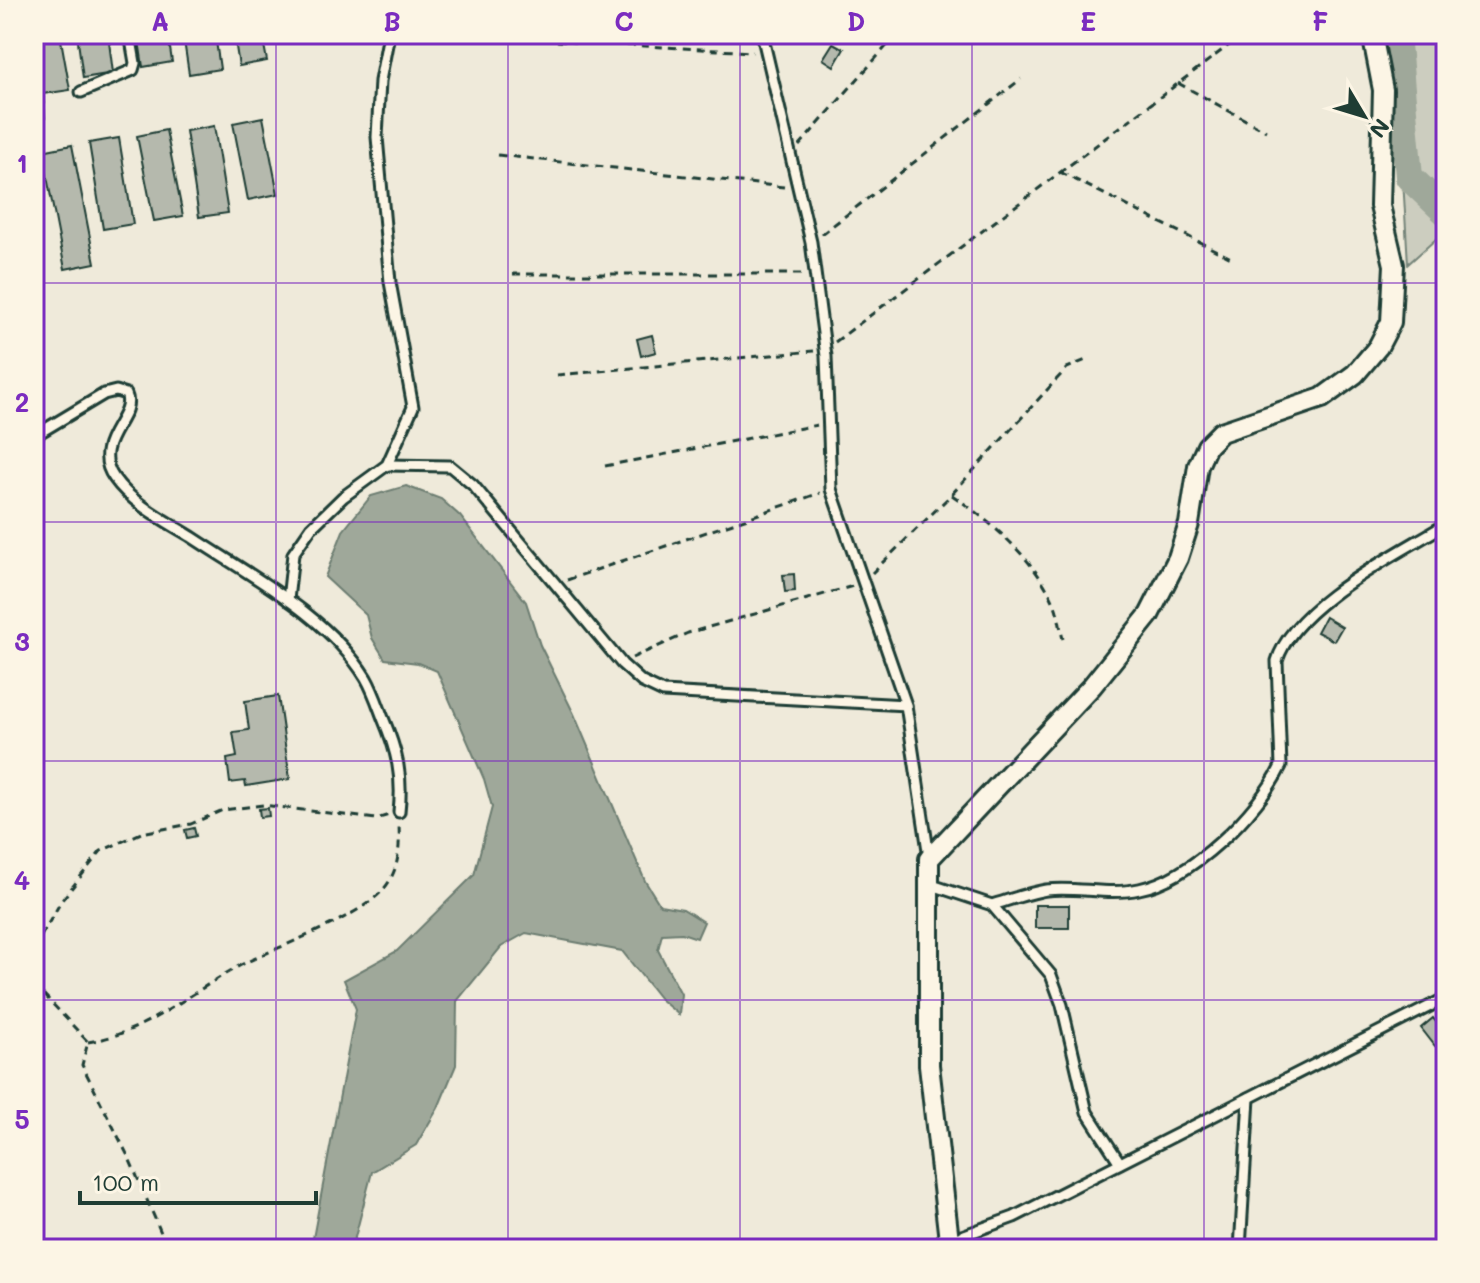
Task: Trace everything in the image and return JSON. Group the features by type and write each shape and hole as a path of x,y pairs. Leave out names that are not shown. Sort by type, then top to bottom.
{"street":[{"path":"949,1245 929,1065 929,859 1092,686 1149,615 1178,558 1189,524 1198,466 1207,446 1221,432 1322,398 1355,374 1378,347 1391,322 1394,265 1380,206 1383,90 1372,34"}],"lane":[{"path":"81,92 133,70 135,63 130,34"},
{"path":"288,600 293,554 311,528 343,497 387,465 413,407 390,282 377,137 380,81 389,34"},
{"path":"762,34 796,189 811,242 825,350 831,489 861,583 906,705 929,859"},
{"path":"34,436 104,394 123,392 129,398 128,406 107,445 107,460 114,478 140,503 288,600 348,654 367,680 397,749 403,780 399,812"},
{"path":"387,465 450,466 473,485 622,664 642,682 663,692 906,705"},
{"path":"992,905 1046,890 1142,889 1202,859 1227,838 1281,766 1277,661 1288,639 1310,614 1446,524"},
{"path":"928,884 992,905 1051,975 1062,1005 1087,1112 1120,1163"},
{"path":"949,1245 1014,1217 1446,998"},
{"path":"1240,1249 1249,1098"}],"path":[{"path":"790,157 897,34"},
{"path":"557,375 825,350 851,327 1241,36"},
{"path":"557,41 766,53"},
{"path":"811,242 1021,79"},
{"path":"1178,82 1266,131"},
{"path":"498,155 796,189"},
{"path":"1060,171 1235,260"},
{"path":"513,274 815,274"},
{"path":"622,664 646,650 688,633 861,583 951,495 1067,368 1086,360"},
{"path":"605,466 827,423"},
{"path":"556,584 831,489"},
{"path":"951,495 994,524 1020,554 1054,602 1063,639"},
{"path":"34,948 62,900 101,851 141,833 191,824 223,810 263,805 376,819 399,812 400,854 391,879 364,905 242,965 152,1021 106,1039 88,1042"},
{"path":"34,984 88,1042"},
{"path":"88,1042 82,1065 129,1158 168,1249"}],"shaded area":[{"path":"1379,34 1446,34 1446,230 1408,264 1401,145"},
{"path":"406,486 441,499 460,516 526,602 540,645 574,714 645,881 660,905 683,909 704,922 697,938 682,933 662,934 658,950 681,994 679,1015 660,999 622,951 526,933 501,947 457,1001 456,1065 438,1108 416,1145 372,1172 353,1245 357,1249 311,1249 356,1009 344,980 397,951 474,875 492,807 484,779 437,671 418,663 385,659 372,638 366,615 325,577 343,531 371,496"}],"building":[{"path":"34,34 60,34 70,90 42,94"},
{"path":"77,34 108,34 113,73 83,78"},
{"path":"138,34 168,34 172,62 143,67"},
{"path":"183,34 215,34 220,69 189,74"},
{"path":"234,34 262,34 267,61 239,66"},
{"path":"833,43 844,49 834,66 823,59"},
{"path":"43,96 45,120 34,121 34,97"},
{"path":"263,117 278,194 248,200 233,123"},
{"path":"214,126 228,213 199,217 186,131"},
{"path":"166,130 183,216 154,221 137,136"},
{"path":"119,138 133,224 103,229 89,143"},
{"path":"72,145 95,263 65,269 42,151"},
{"path":"34,227 41,268 34,269"},
{"path":"652,335 656,352 641,356 637,339"},
{"path":"794,574 795,591 785,592 783,575"},
{"path":"1325,617 1342,627 1334,641 1317,632"},
{"path":"278,696 290,779 246,786 245,781 230,783 227,759 237,757 233,732 249,730 245,701"},
{"path":"268,808 269,816 260,817 259,809"},
{"path":"194,828 196,836 187,838 185,830"},
{"path":"1035,905 1069,905 1069,928 1035,928"},
{"path":"1433,1018 1446,1034 1435,1046 1421,1028"}],"waterway":[{"path":"1396,34 1409,177 1446,212"}]}
